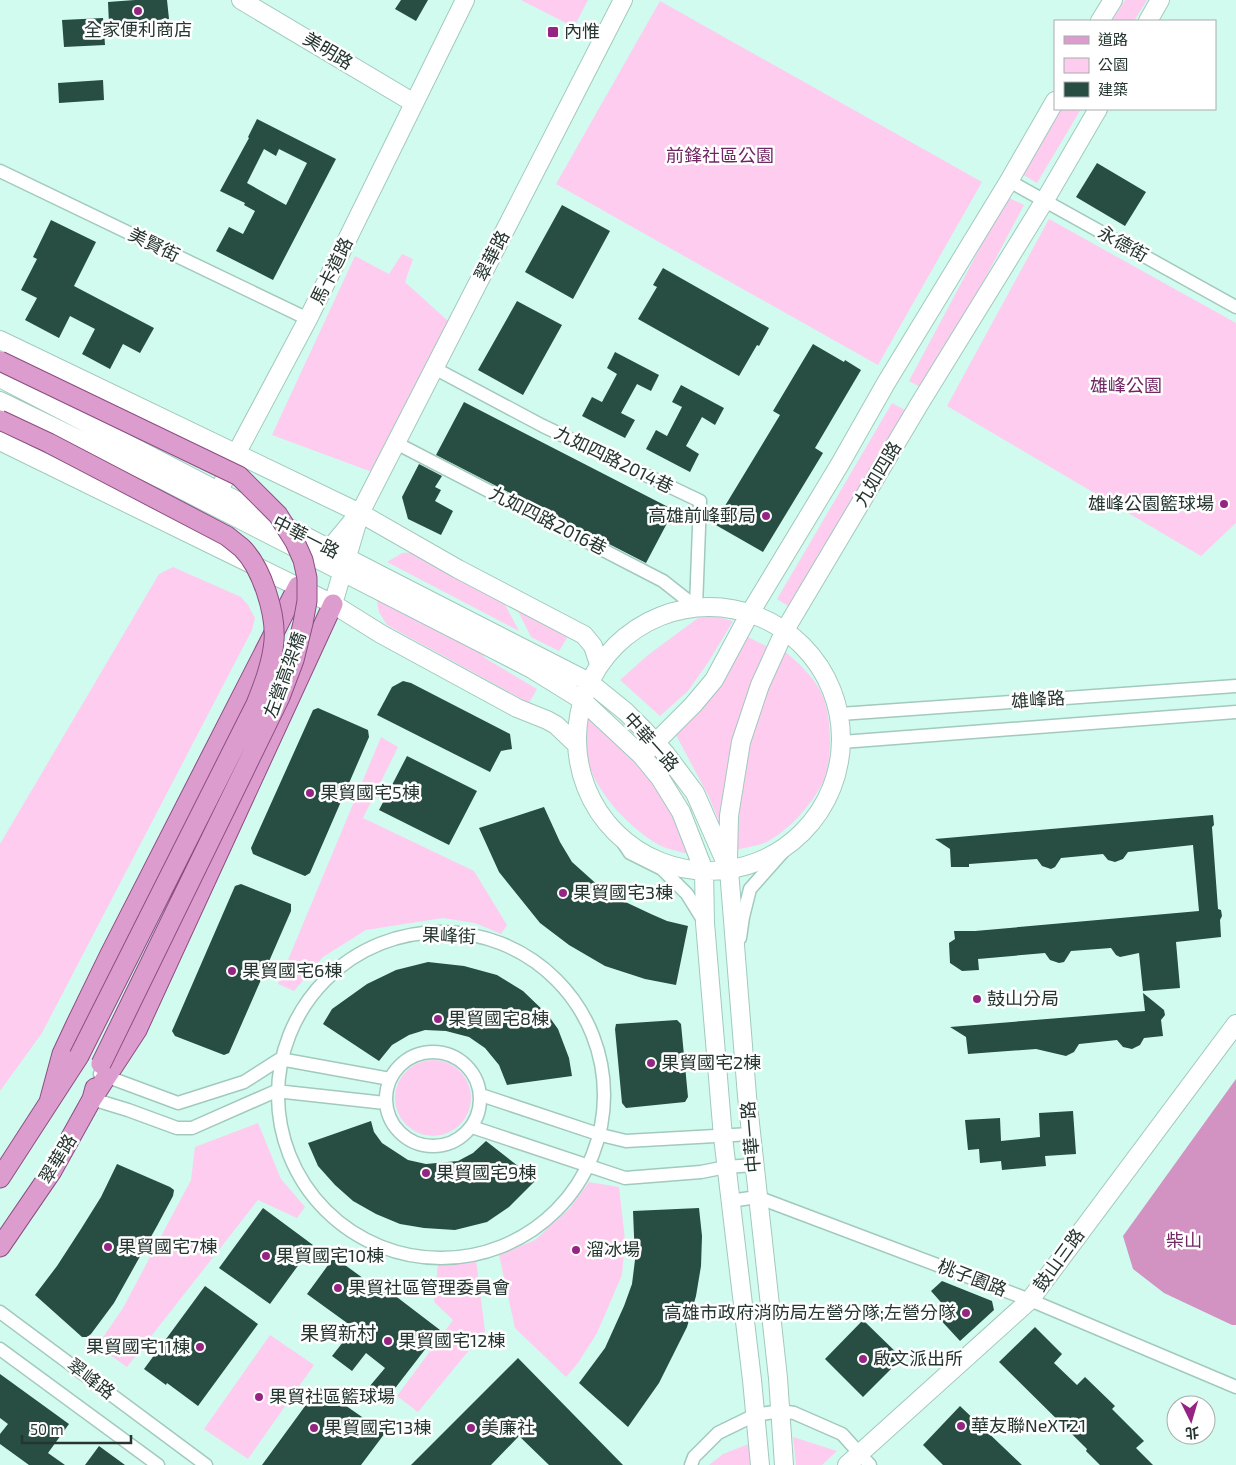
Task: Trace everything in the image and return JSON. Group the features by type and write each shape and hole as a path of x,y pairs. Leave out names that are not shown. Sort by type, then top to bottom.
{"main road":[{"name":"左營高架橋","path":"0,361 239,476 278,515 295,542 303,560 306,578 307,600 304,623 294,660 280,697 102,1071"},
{"name":"左營高架橋","path":"0,420 49,443 227,536 243,549 256,568 265,588 274,623 271,660 256,704 79,1056 49,1102"},
{"path":"0,1178 49,1102 62,1054 80,1016 298,586"},
{"path":"102,1071 137,1030 333,604"},
{"name":"翠華路","path":"0,1247 52,1171 92,1099 102,1071"}],"street":[{"name":"美明路","path":"241,0 414,103"},
{"name":"馬卡道路","path":"180,529 216,498 236,454 308,319 466,0"},
{"name":"翠華路","path":"333,604 360,513 623,0"},
{"path":"1101,20 1113,0"},
{"path":"1149,20 1160,0"},
{"path":"642,756 693,705 714,680 750,613 840,464 886,382 1009,181 1054,103"},
{"name":"九如四路","path":"729,868 729,816 741,742 760,684 785,630 1097,110"},
{"name":"美賢街","path":"0,171 308,319"},
{"name":"永德街","path":"1009,181 1236,308"},
{"path":"0,340 360,513 466,573 584,635 593,646 600,664"},
{"name":"九如四路2014巷","path":"434,368 543,426 700,501 696,607"},
{"name":"中華一路","path":"0,378 216,498 325,555 589,682 626,712 670,758 695,793 729,868 754,1165 784,1465"},
{"name":"中華一路","path":"0,401 216,498"},
{"path":"0,441 333,604 390,639 517,708 556,725 576,744"},
{"name":"九如四路2016巷","path":"396,443 663,580 696,607"},
{"name":"翠華路","path":"298,586 360,513"},
{"name":"中華一路","path":"345,565 532,669 582,700 642,756 660,778 681,812 704,872 705,923 723,1136 760,1465"},
{"path":"705,923 686,894 662,869 630,853 602,818 590,799 579,767 576,744 578,714 582,700 589,682 614,646 632,631 652,620 673,612 696,607 723,607 750,613 785,630 810,653 829,681 840,714 842,742 839,766 832,789 821,810 806,829 789,845 750,889 742,917 737,960"},
{"name":"雄峰路","path":"840,714 1236,686"},
{"name":"雄峰路","path":"842,742 1236,712"},
{"path":"618,836 643,854 673,866 704,872 750,865 789,845"},
{"name":"果峰街","path":"427,931 479,935 527,955 567,989 594,1033 605,1083 601,1135 589,1167 564,1203 531,1232 491,1251 462,1257 432,1258 395,1254 370,1243 342,1226 312,1197 300,1181 279,1128 276,1090 280,1059 299,1011 333,971 377,943 427,931"},
{"name":"鼓山三路","path":"859,1461 1030,1300 1236,1024"},
{"path":"426,1052 442,1052 456,1057 468,1067 477,1080 480,1106 472,1127 460,1138 445,1145 428,1146 413,1142 399,1132 390,1119 385,1103 390,1079 399,1066 411,1057 426,1052"},
{"path":"102,1071 178,1103 244,1082 280,1059 390,1079"},
{"path":"92,1099 177,1128 192,1128 276,1090 385,1103"},
{"path":"480,1095 601,1135 626,1141 752,1134"},
{"path":"472,1127 625,1178 701,1172 726,1167 754,1165"},
{"name":"桃子園路","path":"730,1201 758,1197 1030,1300 1236,1387"},
{"name":"翠峰路","path":"0,1312 206,1465"},
{"name":"翠峰路","path":"0,1349 158,1465"},
{"path":"691,1465 694,1456 718,1433 755,1415 780,1411 794,1412 842,1434 859,1461"}],"green space":[{"path":"521,0 588,0 574,27"},
{"path":"1125,0 1147,0 1135,20 1113,20"},
{"name":"前鋒社區公園","path":"660,1 982,182 878,365 556,184"},
{"path":"1058,110 1080,110 1037,183 1020,173"},
{"path":"1007,197 1024,205 926,390 909,381"},
{"name":"雄峰公園","path":"1049,219 1236,323 1236,523 1201,556 947,406"},
{"path":"402,254 413,259 405,282 448,321 372,472 272,435 355,256 389,274"},
{"path":"892,403 909,412 793,609 777,599"},
{"path":"416,552 501,597 519,631 387,562 402,553"},
{"path":"173,567 241,597 255,618 252,630 42,1033 0,1091 0,844 159,574"},
{"path":"376,596 476,645 485,658 537,689 529,703 387,625 379,612"},
{"path":"515,605 570,633 559,651 531,637"},
{"path":"714,616 733,621 688,691 660,716 620,680 648,655 698,618"},
{"path":"744,635 770,648 749,689 738,722 721,826 709,797 676,735 710,695"},
{"path":"783,650 809,674 825,701 830,737 826,773 813,799 786,829 766,842 737,850 741,786 752,729"},
{"path":"587,711 625,747 651,776 668,803 693,855 663,847 648,838 627,821 608,800 594,777 587,759 585,738"},
{"path":"381,737 398,747 363,818 474,871 507,925 501,934 475,923 443,918 366,930 323,957 294,991 278,984"},
{"path":"433,1060 447,1063 460,1071 468,1084 471,1098 468,1112 460,1125 447,1133 433,1136 419,1133 406,1125 398,1112 395,1098 398,1084 406,1071 419,1063"},
{"name":"柴山","path":"1236,1079 1236,1325 1232,1325 1164,1293 1133,1269 1123,1236"},
{"path":"258,1123 281,1179 305,1207 297,1218 258,1200 127,1367 97,1346 123,1308 191,1180 195,1147"},
{"path":"589,1182 619,1187 625,1240 622,1275 597,1333 578,1363 566,1377 515,1328 499,1255 535,1240 569,1209"},
{"path":"476,1260 485,1331 418,1412 397,1396 453,1320 434,1302 438,1264"},
{"name":"果貿社區籃球場","path":"270,1335 314,1365 248,1459 204,1429"},
{"path":"793,1437 837,1451 822,1465 796,1465"},
{"path":"751,1443 753,1465 709,1465 723,1454"}],"building":[{"name":"全家便利商店","path":"167,0 169,19 109,24 108,2"},
{"path":"401,0 428,0 416,21 395,9"},
{"path":"103,18 105,45 64,47 62,20"},
{"path":"103,80 104,100 59,103 58,83"},
{"path":"257,119 336,159 273,280 216,251 229,227 243,234 255,211 244,205 245,203 220,191","holes":["264,149 276,156 279,149 307,163 286,205 247,183"]},
{"path":"1097,163 1146,192 1125,226 1076,197"},
{"path":"562,205 610,231 573,299 525,272"},
{"path":"51,220 96,242 74,286 154,328 140,353 123,344 110,369 82,354 95,329 70,316 59,338 25,320 37,298 21,290 37,259 33,257"},
{"path":"663,268 769,328 739,376 638,319 657,287 653,285"},
{"path":"517,301 562,325 523,395 478,370"},
{"path":"813,344 861,370 815,448 823,453 763,552 714,524 780,415 773,411"},
{"path":"615,352 659,375 651,391 637,384 621,413 635,420 625,438 582,416 592,397 602,402 617,374 607,368"},
{"path":"681,385 724,408 715,425 702,417 686,446 699,454 690,472 646,449 656,430 667,436 682,407 672,402"},
{"path":"464,402 674,510 646,563 436,455"},
{"path":"419,464 442,476 435,487 441,490 435,501 453,511 441,535 408,519 402,497"},
{"path":"403,681 411,683 510,734 512,749 501,751 490,772 377,715 392,687"},
{"name":"果貿國宅5棟","path":"318,708 368,730 369,737 310,873 305,876 253,854 251,848 313,710"},
{"path":"407,756 477,791 449,845 379,810"},
{"name":"果貿國宅3棟","path":"544,807 560,842 572,862 601,888 619,899 667,921 688,926 676,985 645,979 605,966 569,945 540,923 499,872 479,828"},
{"name":"鼓山分局","path":"1213,815 1214,825 1212,827 1218,909 1221,910 1222,916 1220,920 1221,937 1176,942 1180,988 1143,991 1139,953 1120,957 1111,948 1071,951 1064,962 1059,963 1050,960 1045,953 978,959 979,970 962,971 950,963 949,943 955,939 954,931 975,931 1199,911 1193,845 1128,852 1123,859 1115,862 1108,860 1103,854 1061,858 1055,867 1051,869 1042,866 1037,859 969,864 969,867 951,867 950,849 935,839"},
{"name":"果貿國宅6棟","path":"241,884 291,904 291,911 229,1053 224,1055 175,1036 172,1031 235,886"},
{"name":"果貿國宅8棟","path":"428,962 464,966 497,975 523,991 548,1015 558,1029 569,1058 572,1076 507,1085 499,1065 485,1048 469,1037 446,1031 425,1030 409,1035 392,1045 379,1061 323,1024 332,1009 367,984 396,970"},
{"path":"1143,993 1164,1010 1165,1015 1161,1020 1163,1036 1144,1038 1140,1045 1132,1049 1123,1047 1117,1040 1079,1044 1074,1052 1066,1056 1036,1049 968,1054 966,1037 950,1027 1145,1011"},
{"name":"果貿國宅2棟","path":"677,1020 681,1024 688,1097 685,1102 626,1108 622,1103 616,1024"},
{"path":"1073,1111 1076,1154 1045,1156 1046,1166 1002,1170 1001,1161 980,1163 979,1149 968,1150 965,1120 1000,1118 1001,1141 1040,1137 1039,1113"},
{"name":"果貿國宅9棟","path":"371,1121 374,1132 382,1143 408,1160 426,1164 458,1161 473,1153 486,1141 536,1180 509,1207 487,1222 455,1230 400,1224 376,1214 353,1201 318,1166 308,1143"},
{"name":"果貿國宅7棟","path":"117,1164 170,1187 174,1190 173,1196 114,1303 91,1334 87,1337 82,1337 35,1295 81,1229 101,1197"},
{"name":"果貿國宅10棟","path":"263,1208 313,1245 270,1304 219,1268"},
{"path":"699,1208 702,1236 701,1266 696,1296 687,1327 659,1383 628,1427 579,1383 605,1348 632,1284 635,1260 633,1211"},
{"name":"果貿國宅12棟","path":"334,1257 382,1292 385,1288 440,1330 386,1400 369,1387 385,1368 366,1353 352,1371 332,1356 354,1328 307,1294"},
{"name":"高雄市政府消防局左營分隊;左營分隊","path":"942,1281 992,1301 994,1310 960,1341 937,1316 946,1308 931,1291"},
{"name":"果貿國宅11棟","path":"205,1286 258,1324 198,1406 144,1369"},
{"name":"啟文派出所","path":"863,1320 902,1358 863,1397 825,1359"},
{"path":"1035,1327 1062,1354 1054,1363 1077,1385 1085,1377 1115,1406 1112,1409 1144,1441 1136,1448 1153,1465 1100,1465 1086,1451 1087,1449 999,1362"},
{"path":"518,1358 623,1465 549,1465 519,1436 491,1465 411,1465"},
{"path":"0,1374 69,1424 48,1453 65,1465 29,1465 0,1444 0,1434 8,1424 0,1418"},
{"name":"果貿國宅13棟","path":"319,1387 385,1433 361,1465 262,1465"},
{"name":"華友聯NeXT21","path":"960,1406 1022,1465 943,1465 923,1445"},
{"path":"99,1446 125,1465 85,1465"}],"place":[{"name":"全家便利商店","path":"138,11"},
{"name":"內惟","path":"553,32"},
{"name":"雄峰公園籃球場","path":"1224,504"},
{"name":"高雄前峰郵局","path":"766,516"},
{"name":"果貿國宅5棟","path":"310,793"},
{"name":"果貿國宅3棟","path":"563,893"},
{"name":"果貿國宅6棟","path":"232,971"},
{"name":"鼓山分局","path":"977,999"},
{"name":"果貿國宅8棟","path":"438,1019"},
{"name":"果貿國宅2棟","path":"651,1063"},
{"name":"果貿國宅9棟","path":"426,1173"},
{"name":"果貿國宅7棟","path":"108,1247"},
{"name":"溜冰場","path":"576,1250"},
{"name":"果貿國宅10棟","path":"266,1256"},
{"name":"果貿社區管理委員會","path":"338,1288"},
{"name":"高雄市政府消防局左營分隊;左營分隊","path":"966,1313"},
{"name":"果貿國宅12棟","path":"388,1341"},
{"name":"果貿國宅11棟","path":"200,1347"},
{"name":"啟文派出所","path":"863,1359"},
{"name":"果貿社區籃球場","path":"259,1397"},
{"name":"華友聯NeXT21","path":"961,1426"},
{"name":"果貿國宅13棟","path":"314,1428"},
{"name":"美廉社","path":"471,1428"}],"district":[{"name":"果貿新村","path":"338,1333"}]}
